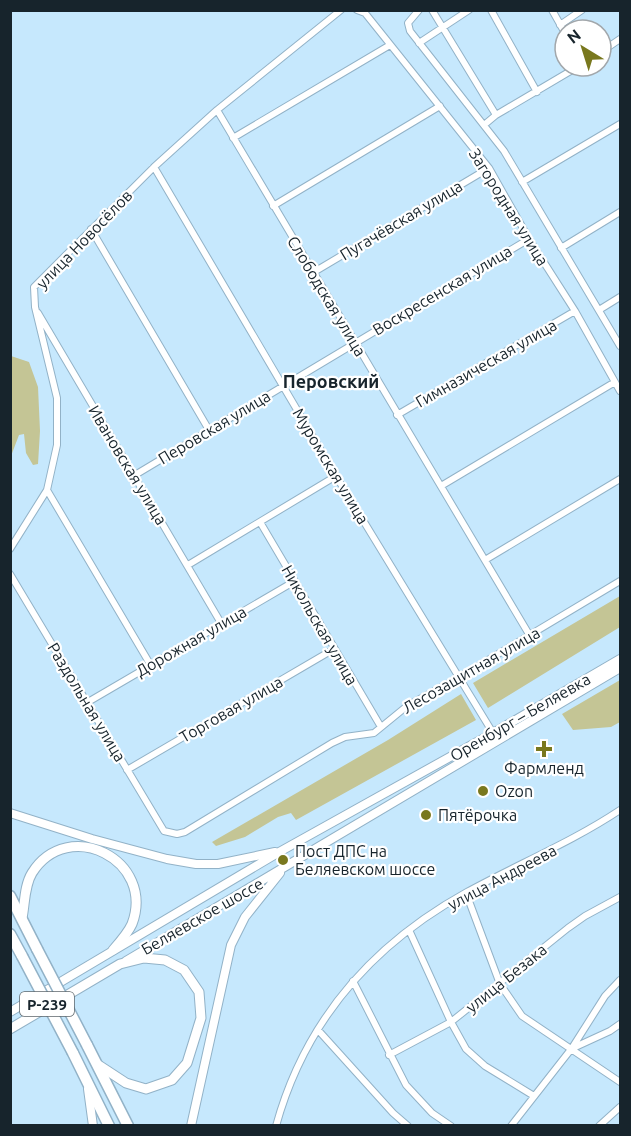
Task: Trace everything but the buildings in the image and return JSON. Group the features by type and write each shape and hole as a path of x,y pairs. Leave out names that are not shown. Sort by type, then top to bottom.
{"highway":[{"name":"Р-239","path":"10,896 128,1125"},
{"name":"Р-239","path":"11,936 109,1125"}],"main road":[{"name":"Оренбург – Беляевка","path":"418,774 621,659"},
{"name":"Оренбург – Беляевка","path":"423,784 621,668"},
{"name":"Беляевское шоссе","path":"10,1012 281,850 418,774"},
{"name":"Беляевское шоссе","path":"10,1029 423,784"},
{"path":"10,813 167,859 196,864 218,864 281,850"},
{"path":"22,918 27,886 31,874 39,865 53,853 73,847 95,848 118,861 134,885 136,901 132,924 113,950"},
{"path":"191,1125 231,945 244,917 284,867"},
{"path":"98,1064 126,1083 146,1089 172,1080 188,1063 201,1018 199,992 184,970 165,960 144,958 120,964"},
{"path":"87,1082 93,1125"}],"street":[{"name":"улица Новосёлов","path":"10,549 47,490 57,445 57,398 35,307 34,287 154,167 217,110 341,10"},
{"name":"Загородная улица","path":"357,10 365,13 489,168 621,391"},
{"path":"419,10 408,23 410,31 504,151 621,346"},
{"path":"432,10 496,115"},
{"path":"419,43 469,10"},
{"path":"491,10 537,92"},
{"path":"233,138 390,45"},
{"path":"484,125 496,115 560,78"},
{"path":"273,206 440,106"},
{"name":"Слободская улица","path":"217,110 530,636"},
{"path":"522,182 621,124"},
{"name":"Муромская улица","path":"154,167 336,476 493,733"},
{"name":"Пугачёвская улица","path":"314,272 489,168"},
{"path":"561,248 621,212"},
{"path":"91,229 209,430"},
{"name":"Воскресенская улица","path":"354,342 529,239"},
{"path":"599,310 621,297"},
{"name":"Ивановская улица","path":"35,307 221,623"},
{"name":"Гимназическая улица","path":"397,415 575,311"},
{"name":"Перовская улица","path":"135,475 354,342"},
{"path":"441,486 615,382"},
{"path":"188,565 336,476"},
{"path":"486,560 621,479"},
{"path":"47,490 150,664"},
{"name":"Никольская улица","path":"260,522 381,728"},
{"name":"Раздольная улица","path":"10,574 164,831"},
{"name":"Дорожная улица","path":"88,702 295,581"},
{"name":"Лесозащитная улица","path":"164,831 177,834 185,832 332,743 355,735 370,735 407,706 621,581"},
{"name":"Торговая улица","path":"127,770 334,649"},
{"name":"улица Андреева","path":"276,1125 284,1096 318,1030 352,981 377,956 409,930 466,893 588,831 621,810"},
{"path":"466,893 500,984 522,1016 621,1082"},
{"name":"улица Безака","path":"389,1055 451,1022 585,916 621,897"},
{"path":"409,930 451,1022 466,1049 485,1066 534,1096"},
{"path":"352,981 406,1085 432,1113 451,1125"},
{"path":"511,1125 572,1048 594,1011 621,981"},
{"path":"572,1048 621,1024"},
{"path":"318,1030 393,1113 408,1125"},
{"path":"599,1125 621,1107"}],"green space":[{"path":"11,356 29,362 38,387 40,431 38,464 33,465 26,453 24,434 19,435 11,456"},
{"path":"620,596 620,627 488,708 473,683"},
{"path":"620,680 620,722 611,727 573,730 562,714"},
{"path":"461,694 476,720 296,820 291,813 278,817 245,837 216,846 212,842 388,740"}],"place":[{"name":"Фармленд","path":"544,749"},
{"name":"Ozon","path":"483,791"},
{"name":"Пятёрочка","path":"426,815"},
{"name":"Пост ДПС на Беляевском шоссе","path":"283,860"}],"district":[{"name":"Перовский","path":"331,381"}]}
